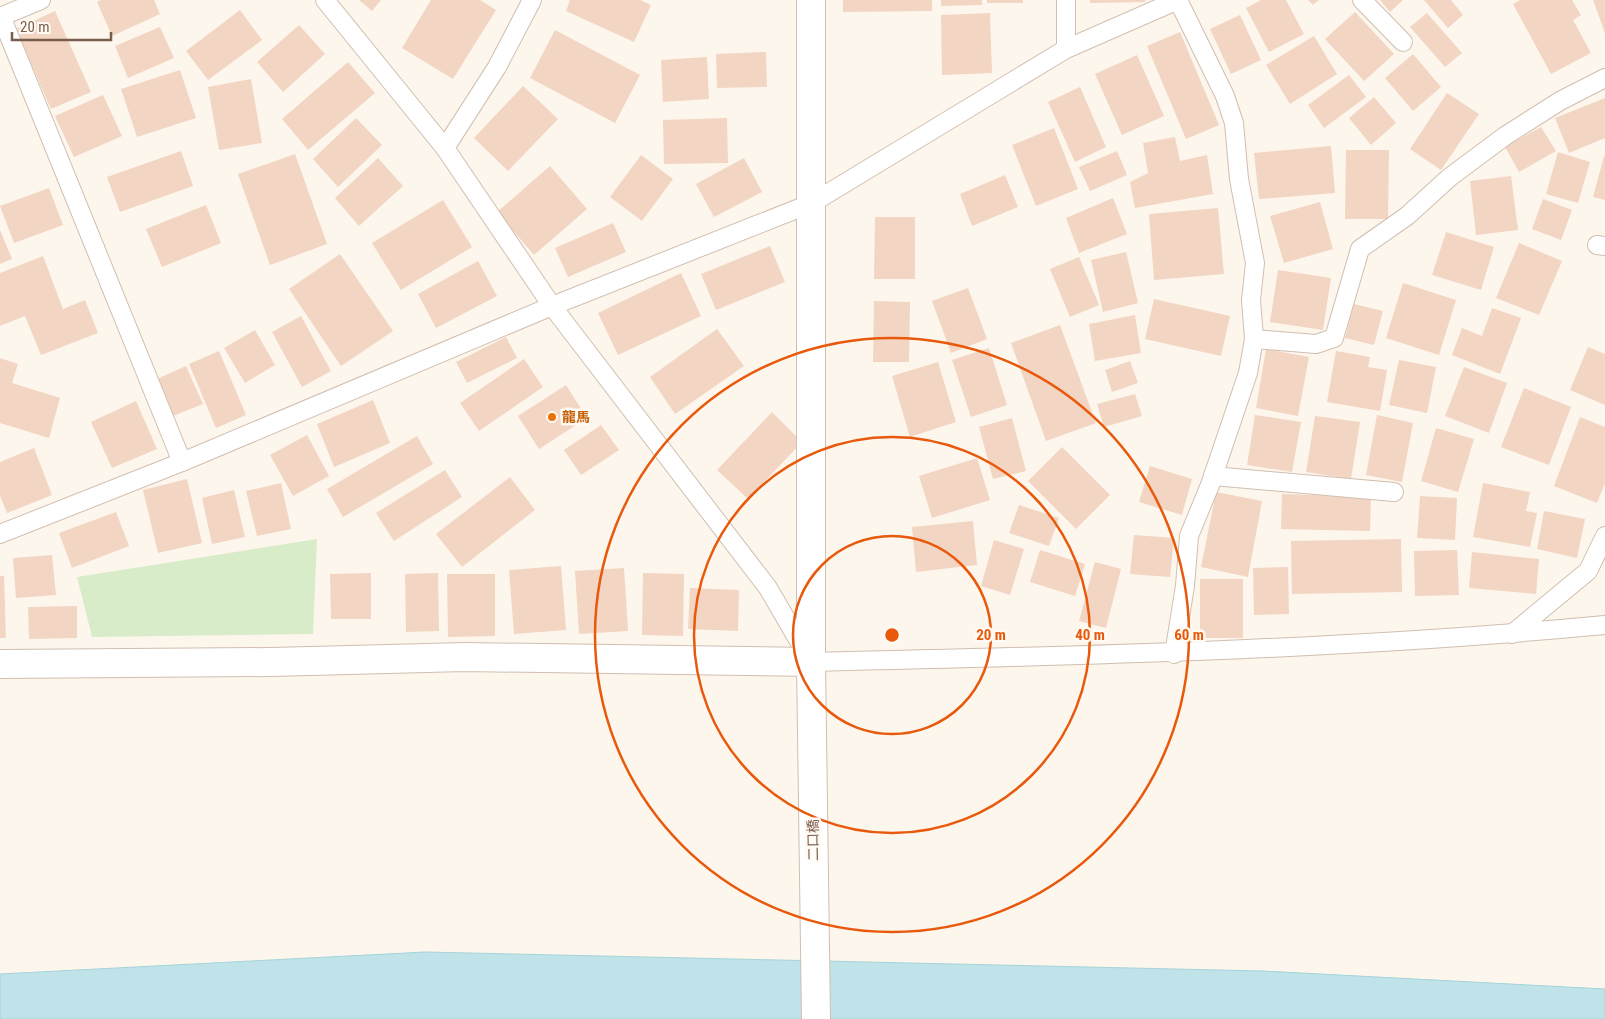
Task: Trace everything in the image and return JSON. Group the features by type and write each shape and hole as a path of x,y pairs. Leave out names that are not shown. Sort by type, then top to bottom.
{"street":[{"name":"二口橋","path":"811,0 811,662 816,1019"},
{"path":"0,664 280,662 465,657 811,662"}],"lane":[{"path":"41,0 0,16 182,462"},
{"path":"324,0 445,148 552,306 768,588 811,662 1174,654 1511,634 1605,625"},
{"path":"445,148 497,67 532,0"},
{"path":"1066,0 1066,49"},
{"path":"0,534 182,462 552,306 812,203 1066,49 1178,0 1225,96 1234,123 1239,179 1255,263 1251,300 1254,339 1248,373 1213,476 1189,536 1185,586 1174,654"},
{"path":"1362,0 1403,42"},
{"path":"1254,339 1316,344 1334,338 1360,249 1407,216 1450,178 1505,136 1560,101 1605,78"},
{"path":"1213,476 1394,492"},
{"path":"1511,634 1588,571 1605,536"}],"green space":[{"path":"317,539 313,634 92,637 77,577"}],"water":[{"path":"425,952 1263,971 1605,989 1605,1019 0,1019 0,974"}],"building":[{"path":"101,0 154,0 160,14 112,36 97,2"},
{"path":"359,0 381,0 372,11"},
{"path":"431,0 480,0 496,10 453,79 402,48"},
{"path":"570,0 640,0 651,5 634,42 566,11"},
{"path":"843,0 932,0 932,11 843,12"},
{"path":"941,0 982,0 982,5 941,6"},
{"path":"987,0 1023,0 1023,3 987,3"},
{"path":"1090,0 1145,0 1145,2 1090,3"},
{"path":"1261,0 1286,0 1304,34 1269,52 1246,8"},
{"path":"1308,0 1319,0 1313,5"},
{"path":"1380,0 1403,0 1390,12"},
{"path":"1424,0 1451,0 1463,15 1448,28"},
{"path":"1520,0 1572,0 1581,15 1573,20 1591,53 1551,74 1513,4"},
{"path":"1593,0 1605,0 1605,33"},
{"path":"240,10 262,40 208,80 186,51"},
{"path":"55,11 91,92 51,109 16,29"},
{"path":"1355,12 1394,54 1364,81 1325,39"},
{"path":"990,13 992,73 942,75 941,15"},
{"path":"1427,13 1462,53 1445,67 1410,27"},
{"path":"1240,15 1261,60 1231,74 1210,29"},
{"path":"299,25 325,54 283,92 257,62"},
{"path":"160,27 174,58 128,78 115,46"},
{"path":"555,30 640,75 615,123 530,78"},
{"path":"1180,32 1219,125 1186,139 1147,46"},
{"path":"1314,36 1337,74 1290,104 1266,65"},
{"path":"766,52 767,87 717,88 716,54"},
{"path":"1413,54 1441,87 1413,111 1385,78"},
{"path":"1137,55 1164,116 1122,135 1095,74"},
{"path":"707,57 709,99 663,102 661,60"},
{"path":"348,62 375,93 308,150 282,119"},
{"path":"180,70 196,118 137,137 121,89"},
{"path":"1349,75 1366,97 1324,128 1308,105"},
{"path":"251,79 262,143 219,150 208,87"},
{"path":"523,86 558,119 508,171 474,138"},
{"path":"1080,87 1106,147 1075,162 1048,102"},
{"path":"1447,93 1479,114 1441,170 1410,149"},
{"path":"103,95 122,136 74,157 55,116"},
{"path":"1374,97 1396,123 1371,145 1349,118"},
{"path":"1605,98 1605,138 1569,153 1555,118"},
{"path":"356,118 382,145 338,187 313,159"},
{"path":"727,118 728,163 664,164 663,120"},
{"path":"1541,127 1556,151 1519,172 1505,147"},
{"path":"1054,128 1078,189 1036,206 1012,145"},
{"path":"1175,137 1180,161 1207,155 1213,194 1135,208 1130,182 1148,173 1143,143"},
{"path":"1331,146 1335,193 1259,199 1254,153"},
{"path":"1346,150 1389,150 1388,219 1345,219"},
{"path":"181,151 193,186 120,212 107,177"},
{"path":"1117,151 1127,175 1090,191 1079,167"},
{"path":"1558,152 1590,162 1578,203 1546,194"},
{"path":"295,154 327,244 270,265 238,174"},
{"path":"641,155 673,179 642,221 610,197"},
{"path":"1605,156 1605,200 1593,197"},
{"path":"378,158 403,186 359,226 335,198"},
{"path":"744,158 762,192 714,217 696,184"},
{"path":"550,166 587,209 534,255 497,212"},
{"path":"1005,175 1018,207 972,226 960,194"},
{"path":"1511,176 1518,230 1476,235 1470,181"},
{"path":"49,188 63,225 14,243 0,206"},
{"path":"1113,198 1127,234 1079,253 1066,218"},
{"path":"1543,199 1572,210 1561,240 1532,229"},
{"path":"443,200 472,247 401,290 372,243"},
{"path":"1320,202 1333,249 1284,263 1270,216"},
{"path":"206,205 221,243 162,267 146,229"},
{"path":"1218,208 1224,274 1154,280 1149,214"},
{"path":"875,217 915,217 915,279 874,279"},
{"path":"613,223 626,252 568,277 555,248"},
{"path":"0,230 12,259 0,264"},
{"path":"1446,232 1494,247 1481,290 1432,275"},
{"path":"1519,243 1562,261 1539,315 1496,298"},
{"path":"770,246 785,282 716,310 701,274"},
{"path":"1126,252 1138,303 1103,312 1091,260"},
{"path":"340,254 393,331 341,366 289,289"},
{"path":"43,256 63,309 85,300 98,333 41,355 25,316 0,326 0,273"},
{"path":"1079,257 1099,305 1070,317 1050,269"},
{"path":"478,261 497,296 436,328 418,294"},
{"path":"1278,270 1331,278 1323,330 1270,322"},
{"path":"681,273 701,316 618,355 598,313"},
{"path":"1403,283 1456,300 1439,355 1386,338"},
{"path":"968,288 987,339 951,353 932,301"},
{"path":"1154,299 1230,316 1221,356 1145,339"},
{"path":"874,301 910,302 909,362 873,362"},
{"path":"1354,304 1383,311 1374,345 1345,338"},
{"path":"1492,308 1521,318 1500,374 1452,355 1462,328 1482,336"},
{"path":"1135,315 1141,353 1095,361 1089,324"},
{"path":"301,316 331,371 302,387 272,332"},
{"path":"1060,325 1096,423 1046,441 1011,343"},
{"path":"717,329 744,366 675,414 650,377"},
{"path":"255,330 275,365 245,383 224,348"},
{"path":"506,337 517,358 467,383 456,362"},
{"path":"1588,347 1605,354 1605,405 1570,390"},
{"path":"989,348 1007,405 971,417 952,360"},
{"path":"1266,349 1309,357 1298,416 1256,408"},
{"path":"219,351 246,415 216,428 189,364"},
{"path":"1336,351 1370,357 1368,367 1387,370 1380,411 1327,402"},
{"path":"0,358 18,364 12,383 60,398 49,438 0,423"},
{"path":"524,359 543,387 479,431 460,403"},
{"path":"1399,360 1436,367 1427,413 1389,405"},
{"path":"1130,361 1138,383 1112,392 1105,370"},
{"path":"938,362 956,422 910,437 892,376"},
{"path":"186,366 203,404 173,416 157,379"},
{"path":"1464,367 1507,383 1489,433 1445,416"},
{"name":"龍馬","path":"566,385 587,418 539,449 518,416"},
{"path":"1524,388 1571,407 1549,465 1501,447"},
{"path":"1135,394 1142,416 1104,427 1097,404"},
{"path":"373,400 390,443 334,467 317,424"},
{"path":"136,401 157,449 112,468 91,422"},
{"path":"772,412 802,442 748,499 717,470"},
{"path":"1255,415 1301,422 1292,472 1247,465"},
{"path":"1377,415 1413,423 1402,482 1366,475"},
{"path":"1315,416 1360,422 1351,479 1306,472"},
{"path":"1580,417 1605,427 1605,483 1597,503 1554,486"},
{"path":"1012,418 1026,471 993,479 979,427"},
{"path":"601,425 619,450 581,475 564,450"},
{"path":"1436,428 1474,439 1458,492 1421,481"},
{"path":"307,435 329,476 293,496 270,455"},
{"path":"417,436 433,464 343,517 327,489"},
{"path":"1062,447 1110,495 1076,529 1028,481"},
{"path":"34,448 52,495 7,513 0,496 0,462"},
{"path":"977,458 990,500 932,518 919,476"},
{"path":"1150,466 1192,479 1182,515 1139,502"},
{"path":"445,470 462,497 394,541 376,513"},
{"path":"510,477 535,510 462,567 436,534"},
{"path":"187,479 202,543 158,553 143,490"},
{"path":"281,483 291,529 257,536 246,491"},
{"path":"1483,483 1530,492 1526,511 1537,513 1530,547 1473,537"},
{"path":"234,490 245,537 212,544 202,498"},
{"path":"1216,492 1262,501 1248,577 1201,567"},
{"path":"1282,494 1371,497 1370,531 1281,529"},
{"path":"1420,496 1457,498 1455,540 1417,538"},
{"path":"1019,505 1059,518 1049,546 1009,533"},
{"path":"1544,511 1585,519 1577,558 1537,549"},
{"path":"116,512 129,546 72,568 59,533"},
{"path":"973,521 977,565 916,572 912,527"},
{"path":"1134,535 1174,538 1170,577 1130,574"},
{"path":"1401,539 1402,592 1292,594 1291,541"},
{"path":"994,540 1024,549 1010,595 981,586"},
{"path":"1040,550 1085,564 1075,596 1030,582"},
{"path":"1457,550 1459,595 1415,596 1414,551"},
{"path":"1472,552 1539,559 1536,594 1469,588"},
{"path":"52,555 56,595 16,598 13,558"},
{"path":"1095,562 1121,569 1106,628 1079,621"},
{"path":"561,566 566,630 514,634 509,570"},
{"path":"1288,567 1289,614 1254,615 1253,568"},
{"path":"624,568 628,631 579,634 575,571"},
{"path":"371,573 371,619 331,619 330,574"},
{"path":"438,573 439,631 406,632 405,574"},
{"path":"643,573 684,574 683,636 642,635"},
{"path":"447,574 495,574 495,636 448,637"},
{"path":"0,576 4,576 6,638 0,638"},
{"path":"1200,579 1243,579 1243,638 1200,638"},
{"path":"690,588 739,590 738,631 688,629"},
{"path":"77,606 77,638 29,639 28,607"}],"place":[{"name":"龍馬","path":"552,417"}]}
